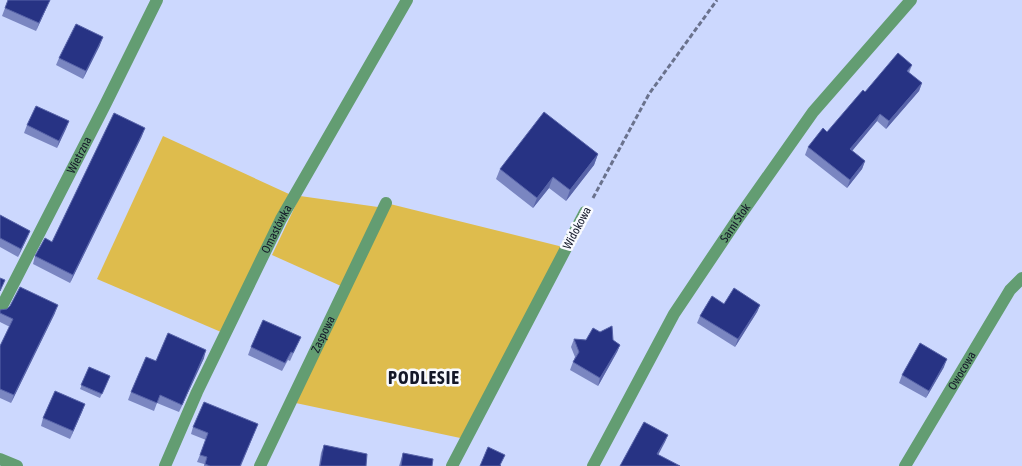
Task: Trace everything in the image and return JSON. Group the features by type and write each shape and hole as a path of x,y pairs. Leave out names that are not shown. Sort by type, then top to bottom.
{"street":[{"name":"Wietrzna","path":"0,310 157,0"},
{"name":"Omastówka","path":"165,466 197,392 281,219 407,0"},
{"name":"Sarni Stok","path":"592,466 674,314 738,217 813,112 911,0"},
{"name":"Zaspowa","path":"260,466 386,203"},
{"name":"Widokowa","path":"452,466 586,212"},
{"name":"Owocowa","path":"905,466 1010,290 1022,278"},
{"path":"0,459 18,466"}],"path":[{"name":"Widokowa","path":"586,212 649,94 717,0"}],"shaded area":[{"path":"163,136 289,194 221,332 97,279"},
{"path":"300,196 378,207 341,286 272,255"},
{"path":"386,203 567,248 465,439 291,402"}],"building":[{"path":"8,0 50,0 39,23 5,8"},
{"path":"76,24 103,37 86,71 59,58"},
{"path":"898,53 912,65 907,71 922,83 889,121 880,114 850,149 865,161 850,180 808,147 823,128 827,132 863,90 865,92"},
{"path":"36,106 69,121 59,141 27,125"},
{"path":"544,112 598,154 570,190 553,177 537,198 500,169"},
{"path":"114,113 145,128 73,275 35,256 45,238 52,242"},
{"path":"0,215 30,231 21,249 0,238"},
{"path":"0,278 5,280 0,291"},
{"path":"20,287 58,305 14,395 0,389 0,346 13,319 0,313 0,310 7,309 10,306"},
{"path":"734,288 760,305 738,339 700,316 712,296 724,304"},
{"path":"263,320 301,337 293,353 291,352 285,363 251,347"},
{"path":"612,326 613,340 620,345 600,378 573,362 579,352 574,339 586,340 593,328 600,332"},
{"path":"168,333 206,350 182,405 160,395 157,403 131,392 146,357 156,361"},
{"path":"920,343 947,359 929,391 902,375"},
{"path":"89,367 110,376 102,394 81,385"},
{"path":"55,391 85,404 73,431 43,418"},
{"path":"204,402 258,424 240,466 210,466 205,464 207,457 200,455 208,433 193,427"},
{"path":"644,422 668,435 657,454 680,466 620,466"},
{"path":"324,445 367,454 366,466 320,466"},
{"path":"488,447 505,455 501,466 480,466"},
{"path":"403,453 433,459 432,466 401,466"}],"district":[{"name":"PODLESIE","path":"424,377"}]}
